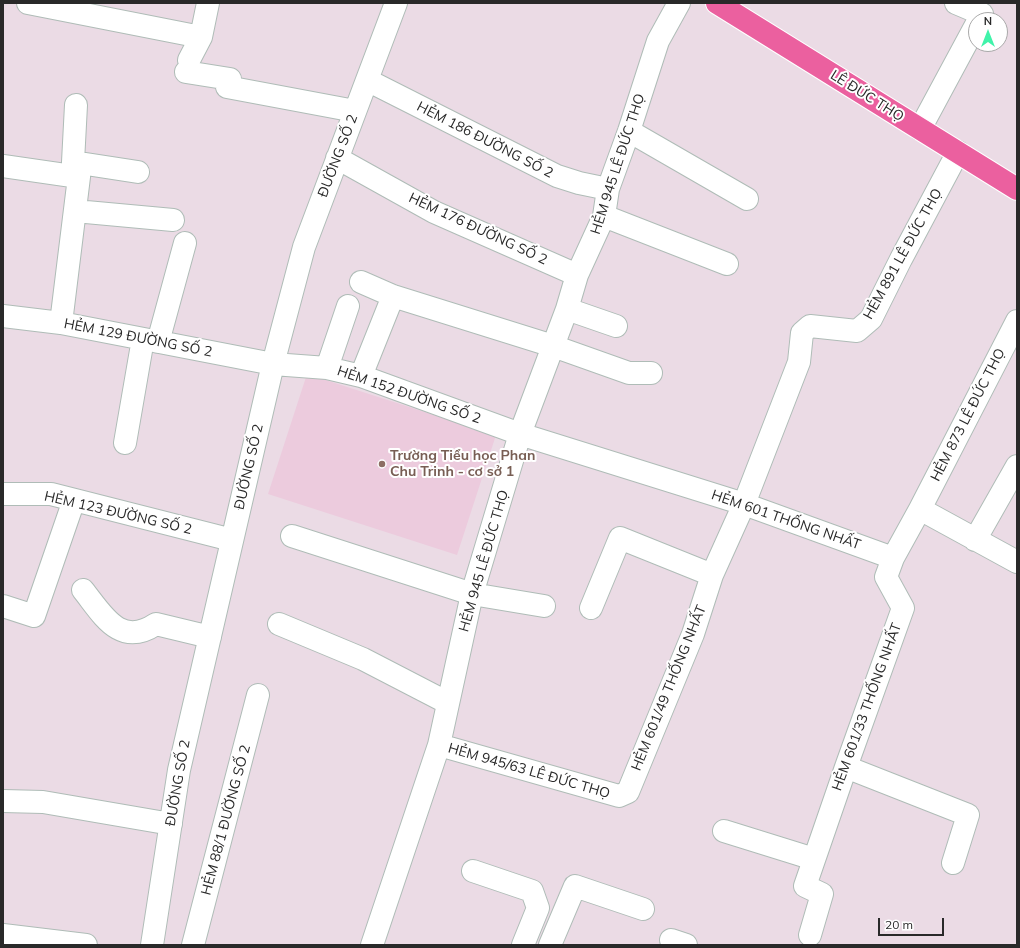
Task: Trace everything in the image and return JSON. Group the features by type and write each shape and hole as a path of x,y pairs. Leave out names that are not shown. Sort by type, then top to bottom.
{"main road":[{"name":"LÊ ĐỨC THỌ","path":"717,3 1017,189"}],"street":[{"path":"28,3 201,36"},
{"path":"208,3 201,36 187,66 230,79 227,87 355,111"},
{"name":"ĐƯỜNG SỐ 2","path":"152,945 179,770 273,364 304,246 396,3"},
{"name":"HẺM 945 LÊ ĐỨC THỌ","path":"372,945 439,745 472,594 520,434 567,308 577,275 604,216 608,189 629,131 658,41 679,3"},
{"path":"956,3 973,12"},
{"path":"920,129 968,39"},
{"name":"HẺM 186 ĐƯỜNG SỐ 2","path":"367,80 557,176 579,184 608,189"},
{"path":"61,324 75,211 76,105"},
{"path":"629,131 747,199"},
{"name":"HẺM 891 LÊ ĐỨC THỌ","path":"744,504 799,362 802,333 810,326 857,331 871,319 958,152"},
{"name":"HẺM 176 ĐƯỜNG SỐ 2","path":"337,158 434,212 577,275"},
{"path":"3,166 138,172"},
{"path":"75,211 173,220"},
{"path":"604,216 727,264"},
{"path":"125,443 150,340 185,243"},
{"path":"361,282 393,296 553,346 629,373 651,373"},
{"path":"361,376 393,296"},
{"path":"327,368 348,306"},
{"path":"567,308 616,326"},
{"name":"HẺM 129 ĐƯỜNG SỐ 2","path":"3,316 61,324 273,364"},
{"name":"HẺM 873 LÊ ĐỨC THỌ","path":"920,509 1017,322"},
{"name":"HẺM 152 ĐƯỜNG SỐ 2","path":"273,364 327,368 361,376 520,434"},
{"name":"HẺM 601 THỐNG NHẤT","path":"520,434 744,504 894,558"},
{"path":"975,540 1017,466"},
{"name":"HẺM 123 ĐƯỜNG SỐ 2","path":"3,494 51,494 232,540"},
{"path":"3,606 34,616 74,500"},
{"name":"HẺM 601/49 THỐNG NHẤT","path":"619,796 628,792 693,634 712,575 744,504"},
{"path":"894,558 920,509 1017,562"},
{"path":"292,536 472,594 544,606"},
{"path":"591,608 620,538 712,575"},
{"name":"HẺM 601/33 THỐNG NHẤT","path":"810,935 822,894 805,886 903,608 886,577 894,558"},
{"path":"83,590 110,624 123,631 135,632 146,630 156,624 210,637"},
{"path":"279,624 363,659 448,703"},
{"name":"HẺM 88/1 ĐƯỜNG SỐ 2","path":"194,945 258,695"},
{"name":"HẺM 945/63 LÊ ĐỨC THỌ","path":"439,745 619,796"},
{"path":"846,767 968,815 953,863"},
{"path":"3,806 43,802 171,824"},
{"path":"724,831 814,859"},
{"path":"473,871 532,891 538,908 523,945"},
{"path":"550,945 574,886 643,909"},
{"path":"3,935 86,945"}],"shaded area":[{"name":"Trường Tiểu học Phan Chu Trinh - cơ sở 1","path":"307,374 496,435 457,555 268,494"}],"place":[{"name":"Trường Tiểu học Phan Chu Trinh - cơ sở 1","path":"382,464"}]}
